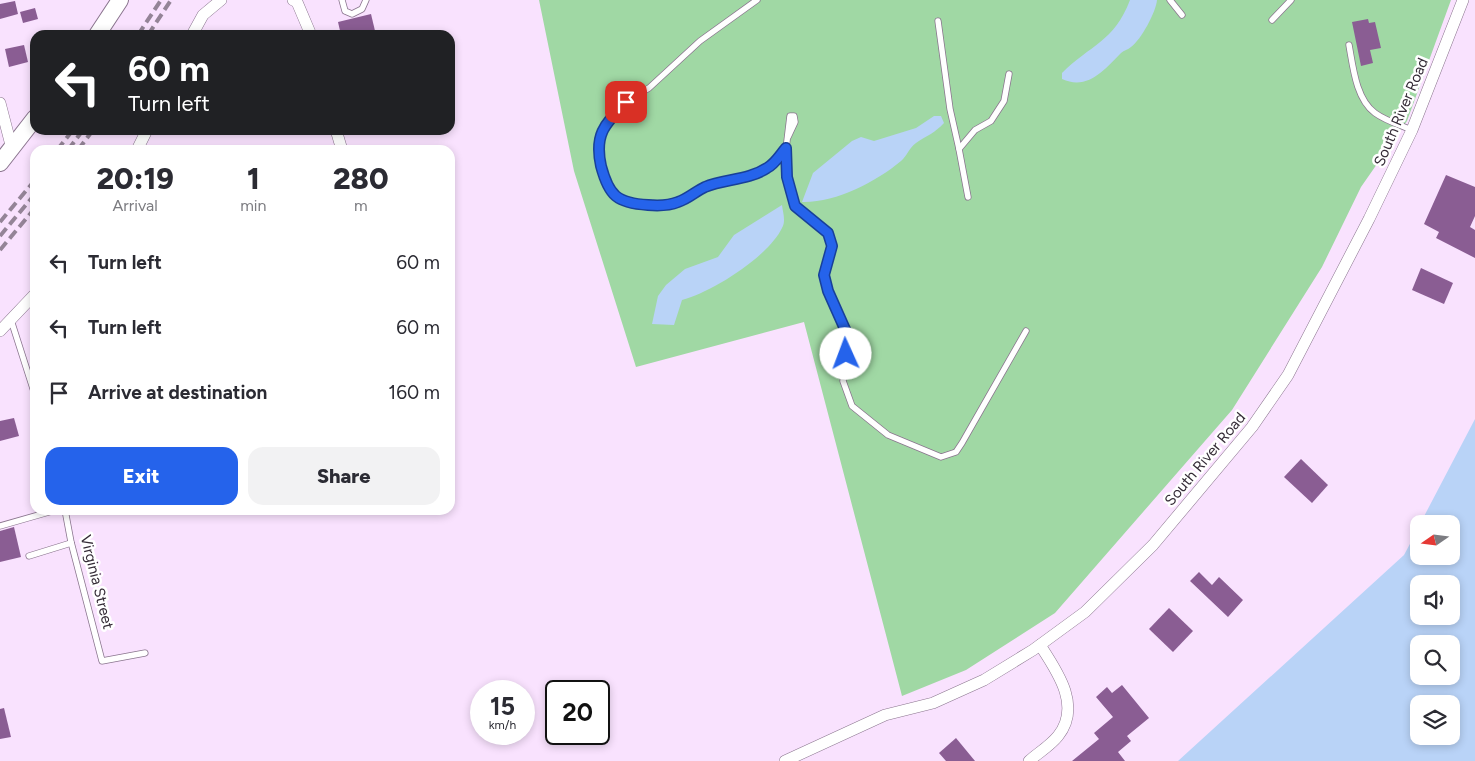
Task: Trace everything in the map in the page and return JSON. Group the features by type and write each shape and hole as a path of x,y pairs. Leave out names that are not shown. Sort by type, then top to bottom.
{"street":[{"path":"100,30 120,0"},
{"path":"195,30 203,15 221,0"},
{"path":"294,0 297,2 309,30"},
{"name":"South River Road","path":"785,761 885,715 933,703 976,684 1040,645 1085,612 1153,546 1252,427 1288,375 1369,219 1412,130 1463,0"},
{"path":"0,104 12,149"},
{"path":"0,163 30,125"},
{"path":"0,331 30,299"},
{"path":"1028,761 1058,736 1066,722 1069,703 1062,680 1040,645"}],"lane":[{"path":"342,0 345,11 352,14 362,9 366,0"},
{"path":"757,0 700,41 649,88 626,102 604,127 598,139 599,154 606,186 613,194 632,205 663,206 678,202 704,188 758,173 768,168 786,148"},
{"path":"1170,0 1182,15"},
{"path":"1272,20 1291,0"},
{"path":"938,21 950,109 968,197"},
{"path":"1349,45 1356,81 1365,101 1374,113 1412,130"},
{"path":"959,149 975,130 991,121 1004,101 1009,74"},
{"path":"788,137 786,148 787,177 795,206 828,233 832,246 824,275 830,297 848,336 843,381 852,406 888,435 941,457 956,452 993,392 1026,331"},
{"path":"11,320 30,379"},
{"path":"0,526 38,515"},
{"name":"Virginia Street","path":"66,515 71,543 102,661 145,653"},
{"path":"29,556 71,543"}],"green space":[{"path":"539,0 1451,0 1407,121 1361,187 1322,267 1232,410 1055,613 966,670 902,696 804,322 636,367 574,171"}],"water":[{"path":"1130,0 1157,0 1151,18 1135,43 1122,52 1102,71 1088,80 1071,82 1062,79 1062,73 1100,42 1117,25"},
{"path":"934,116 941,116 944,123 934,132 916,143 905,157 891,169 854,190 841,195 828,199 802,202 813,173 852,141 861,137 874,141 916,128"},
{"path":"782,205 784,223 775,239 765,250 738,272 694,296 682,300 674,325 652,324 658,296 666,285 685,269 718,257 734,235"},
{"path":"1475,419 1475,761 1178,761 1404,555 1410,544 1410,565 1460,565 1460,515 1425,515"}],"building":[{"path":"15,1 18,14 0,19 0,4"},
{"path":"35,8 38,19 23,23 20,12"},
{"path":"371,14 375,30 340,30 338,22"},
{"path":"1368,19 1369,23 1375,22 1381,48 1370,50 1373,63 1361,66 1352,22"},
{"path":"24,45 28,62 9,67 5,49"},
{"path":"1446,175 1475,187 1475,216 1470,227 1475,230 1475,258 1436,238 1439,232 1424,224"},
{"path":"1421,268 1453,283 1444,304 1412,290"},
{"path":"14,418 19,436 0,441 0,421"},
{"path":"1301,459 1328,485 1312,503 1284,477"},
{"path":"14,527 21,557 0,562 0,531"},
{"path":"1199,572 1212,585 1219,577 1243,600 1228,617 1190,581"},
{"path":"1169,608 1193,631 1173,652 1149,629"},
{"path":"1122,685 1149,718 1127,736 1131,741 1118,752 1125,761 1072,761 1099,739 1094,733 1113,717 1096,697 1107,687 1112,693"},
{"path":"4,708 11,737 0,739 0,709"},
{"path":"956,738 975,761 946,761 939,753"}],"railway":[{"path":"141,30 161,0"},
{"path":"151,30 171,0"},
{"path":"61,145 69,135"},
{"path":"72,145 79,135"},
{"path":"82,145 89,135"},
{"path":"0,222 30,186"},
{"path":"0,236 30,200"},
{"path":"0,250 30,214"}],"route":[{"path":"626,102 604,127 598,139 599,154 606,186 613,194 632,205 663,206 678,202 717,183 758,173 768,168 786,148 785,163 787,177 795,206 828,233 832,246 824,275 835,310 848,336 846,354"}]}
